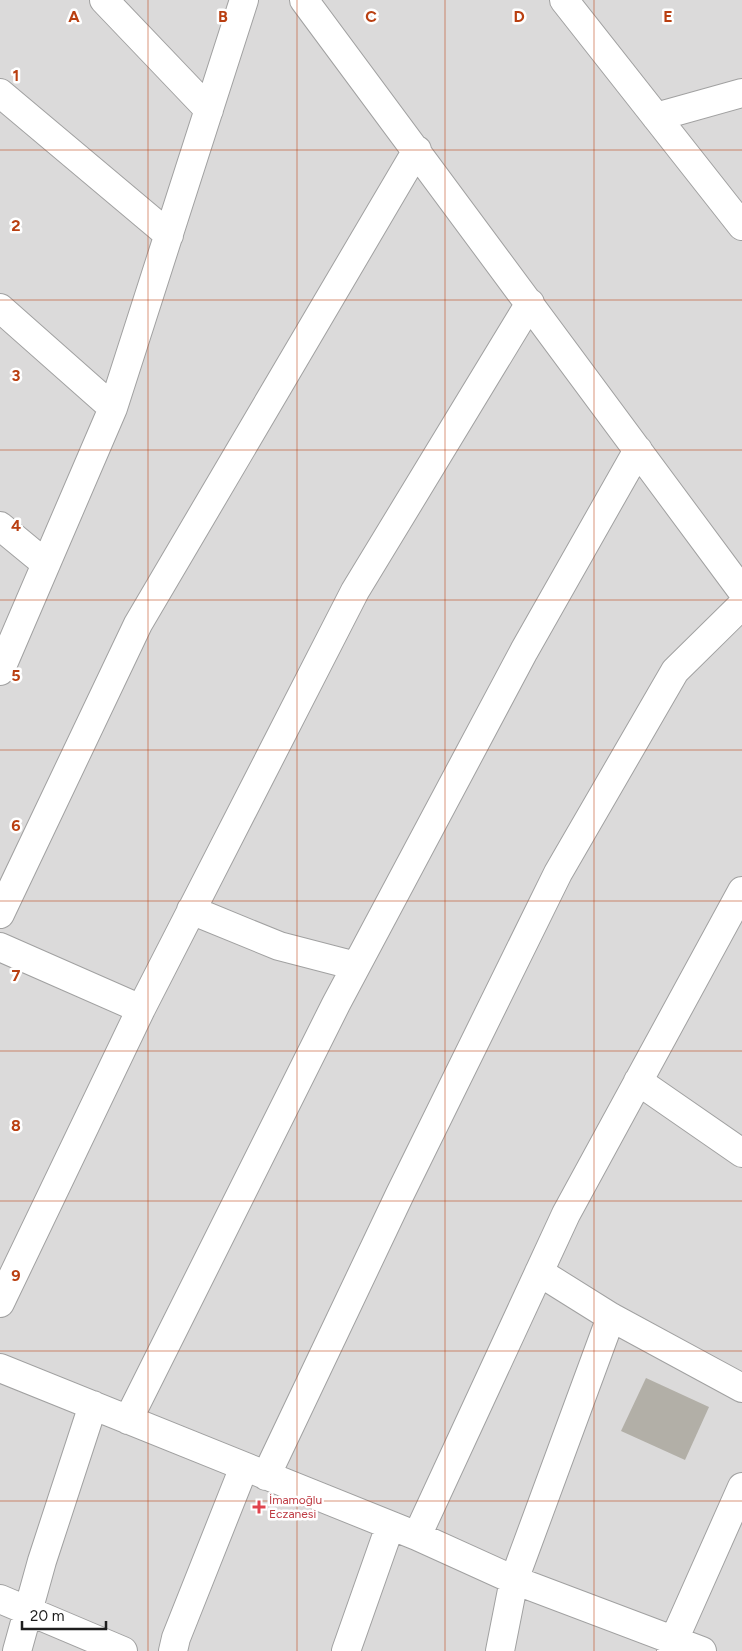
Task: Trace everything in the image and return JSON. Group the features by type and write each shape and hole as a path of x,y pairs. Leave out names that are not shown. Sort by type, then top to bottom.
{"street":[{"path":"104,0 209,110"},
{"path":"0,671 113,408 244,0"},
{"path":"304,0 742,591"},
{"path":"564,0 742,226"},
{"path":"0,93 169,235"},
{"path":"656,116 742,93"},
{"path":"0,914 138,624 417,150"},
{"path":"0,1303 140,1009 355,592 530,303"},
{"path":"0,308 113,408"},
{"path":"128,1420 356,966 524,651 638,450"},
{"path":"0,526 46,564"},
{"path":"173,1651 176,1638 255,1471 400,1194 558,873 675,671 742,605"},
{"path":"417,1536 566,1214 742,891"},
{"path":"191,910 279,946 356,966"},
{"path":"0,947 140,1009"},
{"path":"638,1081 742,1153"},
{"path":"539,1272 611,1317 742,1388"},
{"path":"500,1651 514,1580 611,1317"},
{"path":"0,1368 417,1536 514,1580 672,1645 702,1651"},
{"path":"16,1651 42,1561 93,1406"},
{"path":"672,1645 742,1487"},
{"path":"346,1651 390,1526"},
{"path":"0,1599 123,1651"}],"shaded area":[{"path":"0,0 742,0 742,1651 0,1651"}],"building":[{"path":"646,1378 709,1407 685,1460 621,1431"}],"place":[{"name":"İmamoğlu Eczanesi","path":"259,1507"}]}
